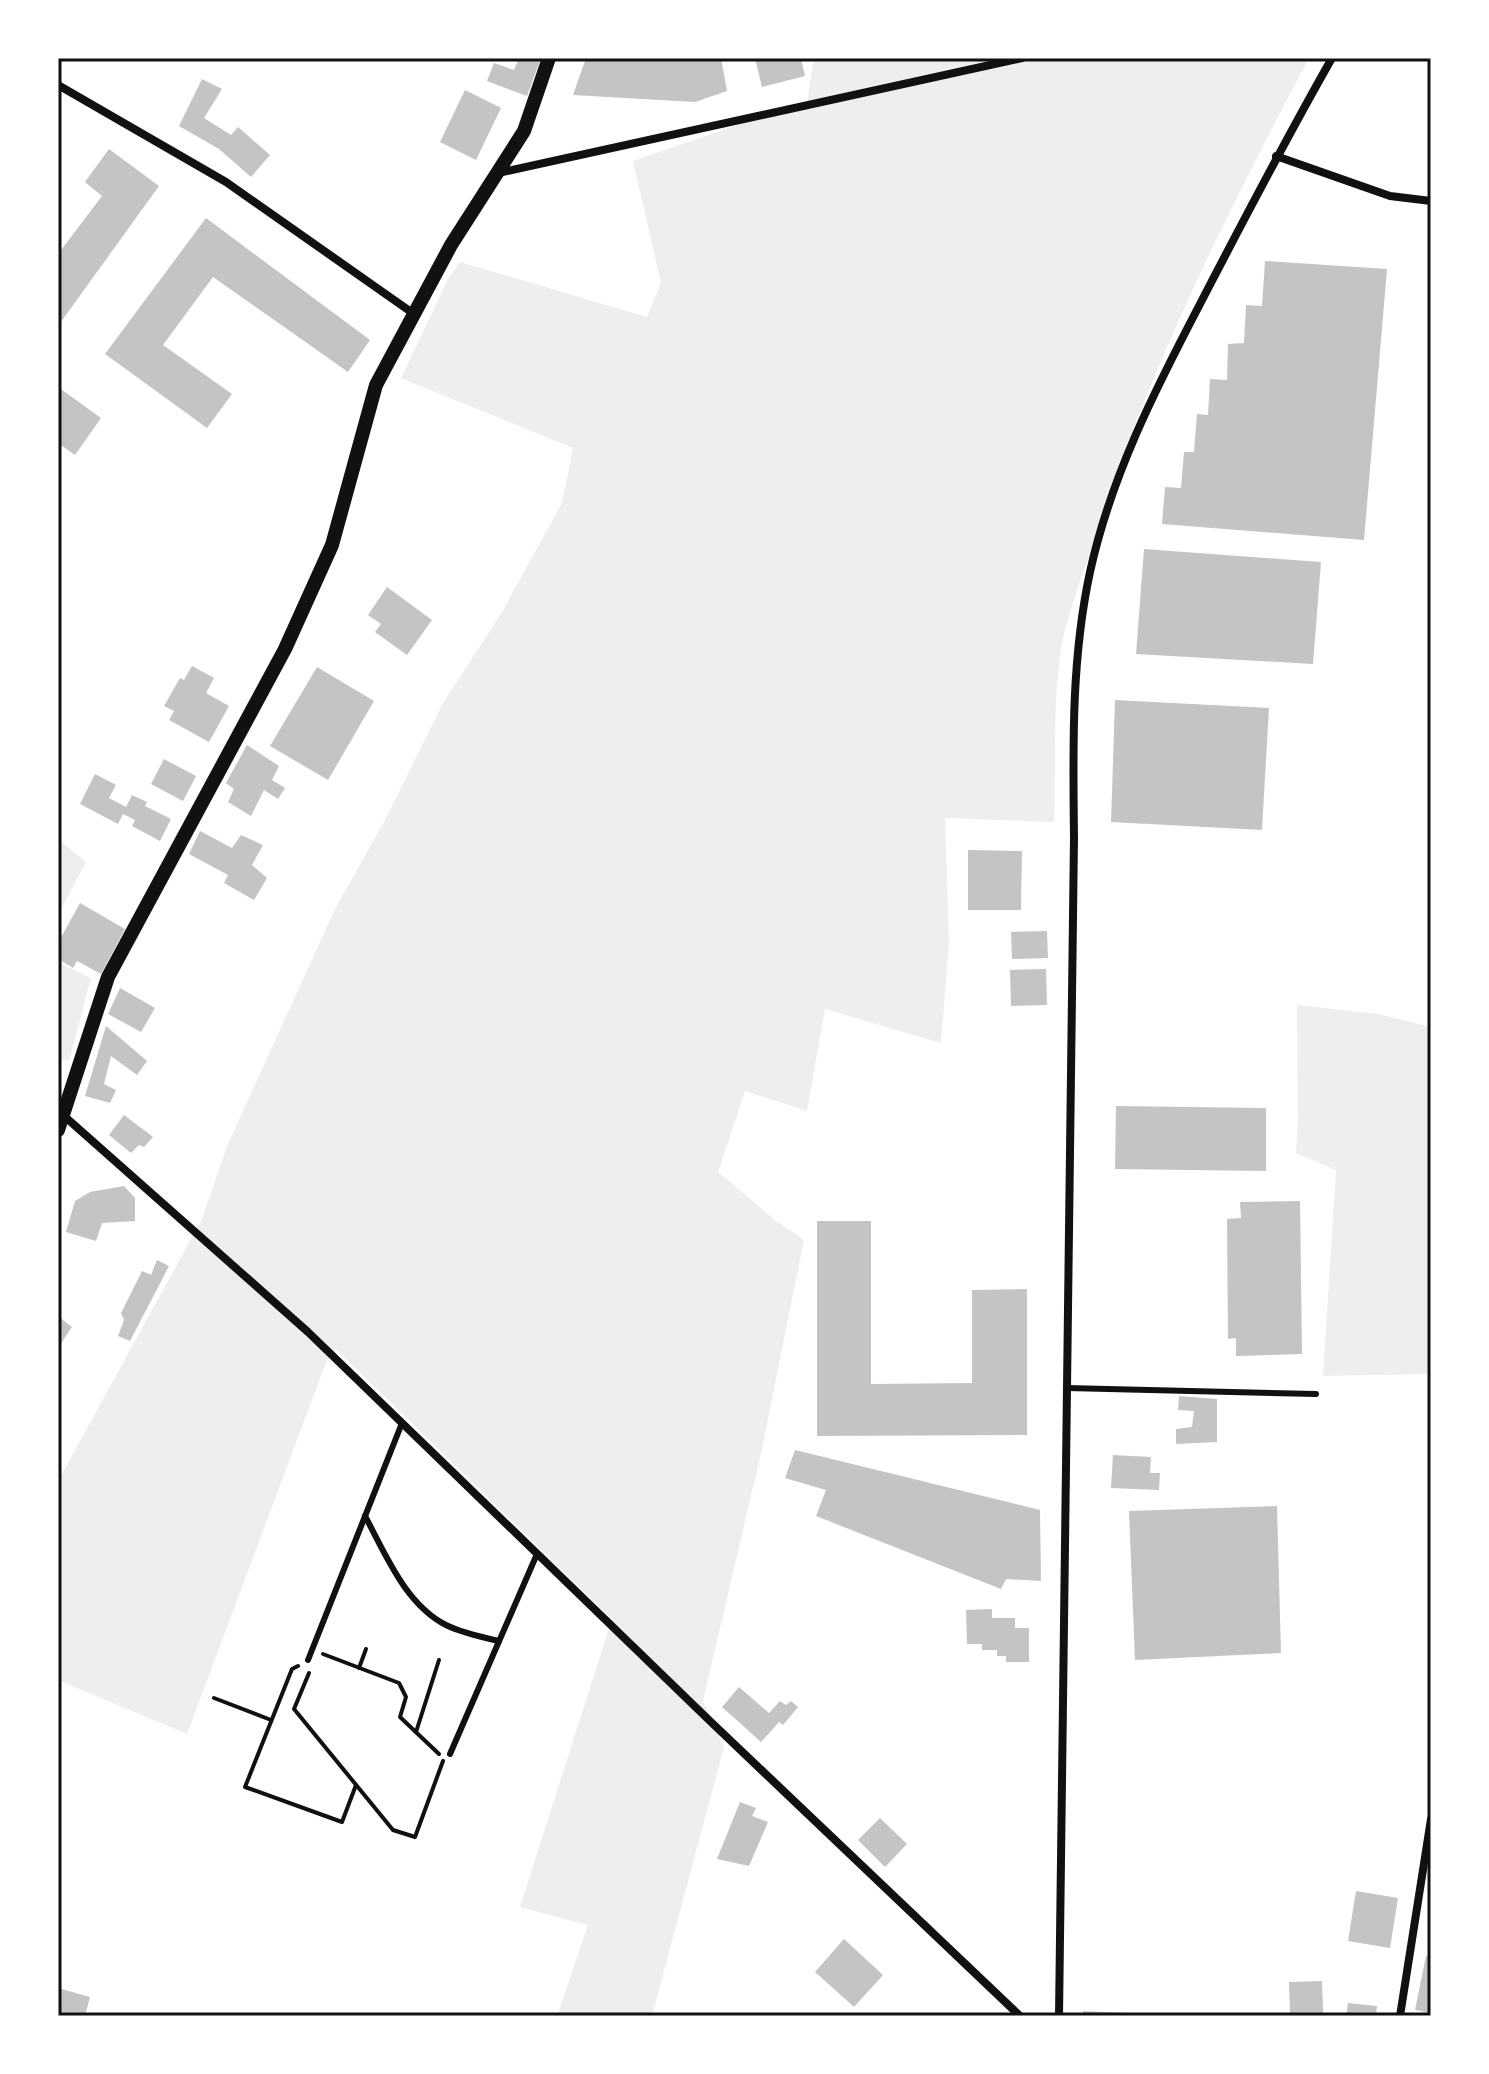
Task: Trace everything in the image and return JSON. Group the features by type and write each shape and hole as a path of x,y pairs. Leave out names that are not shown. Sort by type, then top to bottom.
{"street":[{"path":"58,1130 108,977 285,649 332,545 376,385 451,245 524,131 549,58"},
{"path":"497,173 1022,58"},
{"path":"1059,2016 1073,739 1078,640 1103,520 1127,450 1276,156 1332,58"},
{"path":"58,85 226,182 414,314"},
{"path":"1276,156 1390,196 1431,201"},
{"path":"62,1115 308,1332 1020,2016"},
{"path":"1400,2016 1431,1819"}],"lane":[{"path":"1067,1388 1316,1394"},
{"path":"308,1660 402,1423"},
{"path":"365,1516 397,1575 419,1603 444,1624 499,1641"},
{"path":"447,1757 537,1554"}],"path":[{"path":"359,1668 366,1649"},
{"path":"312,1650 399,1683 406,1697 400,1717 447,1757 415,1837 393,1830 294,1709 309,1672 308,1660 292,1669 245,1787 342,1822 356,1785"},
{"path":"416,1732 439,1660"},
{"path":"214,1698 272,1720"}],"shaded area":[{"path":"814,58 1309,58 1219,233 1164,353 1116,475 1079,585 1064,633 1059,665 1054,822 945,818 949,942 941,1043 825,1009 807,1111 745,1091 718,1172 776,1221 804,1240 762,1449 703,1701 724,1747 652,2016 557,2016 588,1925 520,1907 612,1619 336,1349 327,1360 187,1734 58,1680 58,1481 202,1219 227,1146 336,907 385,820 443,703 502,612 562,503 573,448 401,378 448,279 460,262 647,317 661,283 633,161 764,116 806,108"},
{"path":"58,839 86,862 58,915"},
{"path":"58,962 91,978 69,1061 58,1059"},
{"path":"1297,1005 1378,1014 1431,1027 1431,1374 1323,1376 1336,1170 1296,1153"}],"building":[{"path":"519,58 541,58 527,96 487,81 494,63 514,70"},
{"path":"586,58 721,58 727,91 695,102 573,95"},
{"path":"755,58 801,58 805,76 762,87"},
{"path":"202,79 222,89 204,118 231,135 238,127 270,155 251,177 219,149 179,126"},
{"path":"465,90 501,108 476,160 440,142"},
{"path":"109,149 159,186 58,326 58,254 102,196 85,182"},
{"path":"206,218 370,340 348,372 213,277 163,345 232,394 207,428 105,354"},
{"path":"1265,261 1387,269 1364,540 1162,524 1165,487 1181,488 1184,452 1194,452 1197,414 1208,415 1210,379 1227,380 1228,344 1244,343 1246,305 1262,306"},
{"path":"58,387 101,418 75,455 58,443"},
{"path":"1144,549 1321,562 1313,664 1136,654"},
{"path":"387,587 432,620 407,655 375,632 381,624 368,615"},
{"path":"192,666 214,678 206,693 229,706 209,742 169,720 174,711 164,706 180,678 184,680"},
{"path":"317,667 374,701 328,780 270,746"},
{"path":"1115,700 1269,708 1262,830 1111,822"},
{"path":"247,745 279,766 272,780 285,788 278,799 264,790 251,816 228,802 234,789 226,783"},
{"path":"164,759 196,776 183,801 151,784"},
{"path":"95,774 116,785 109,798 126,807 132,795 147,802 145,806 171,819 160,841 132,826 135,820 123,814 118,824 80,804"},
{"path":"200,831 232,848 241,835 263,845 252,865 267,878 254,900 224,883 228,875 189,854"},
{"path":"968,850 1022,851 1021,910 968,910"},
{"path":"80,903 125,929 101,974 77,961 73,968 58,959 58,943"},
{"path":"1047,931 1048,958 1012,959 1011,932"},
{"path":"1046,969 1047,1005 1011,1006 1010,970"},
{"path":"120,988 155,1008 141,1032 108,1014"},
{"path":"106,1026 147,1061 137,1075 111,1056 104,1084 116,1090 110,1103 85,1096"},
{"path":"1116,1106 1266,1108 1266,1171 1115,1169"},
{"path":"124,1115 153,1137 144,1147 139,1145 131,1153 109,1135"},
{"path":"124,1186 135,1198 135,1221 102,1223 96,1241 66,1232 75,1201 90,1192"},
{"path":"1300,1201 1302,1354 1236,1356 1236,1338 1228,1339 1227,1219 1241,1218 1240,1202"},
{"path":"817,1221 871,1221 871,1384 972,1383 972,1290 1027,1289 1027,1435 817,1436"},
{"path":"157,1260 169,1266 130,1341 118,1336 124,1320 121,1313 142,1271 151,1275"},
{"path":"58,1316 72,1327 60,1345 58,1344"},
{"path":"1179,1396 1217,1399 1217,1442 1176,1444 1176,1429 1192,1427 1194,1411 1178,1410"},
{"path":"795,1450 1040,1510 1041,1581 1006,1579 1001,1589 816,1516 826,1490 785,1478"},
{"path":"1113,1455 1151,1457 1150,1473 1160,1473 1159,1490 1111,1488"},
{"path":"1277,1506 1281,1653 1135,1660 1129,1511"},
{"path":"992,1609 992,1618 1015,1618 1015,1628 1029,1628 1029,1662 1006,1662 1006,1656 997,1656 997,1650 982,1650 982,1644 967,1644 966,1610"},
{"path":"739,1687 769,1713 780,1701 786,1705 791,1701 798,1707 783,1725 779,1722 761,1742 722,1707"},
{"path":"740,1802 756,1808 752,1816 768,1822 749,1866 717,1859"},
{"path":"880,1818 907,1844 885,1867 858,1840"},
{"path":"1356,1891 1398,1898 1390,1948 1348,1941"},
{"path":"844,1939 883,1975 854,2007 815,1972"},
{"path":"1426,1956 1431,1957 1431,2013 1415,2010"},
{"path":"1322,1981 1323,2013 1290,2014 1289,1982"},
{"path":"58,1988 90,1997 85,2016 58,2016"},
{"path":"1348,2003 1377,2006 1376,2016 1346,2016"},
{"path":"1083,2011 1128,2013 1128,2016 1083,2016"}]}
